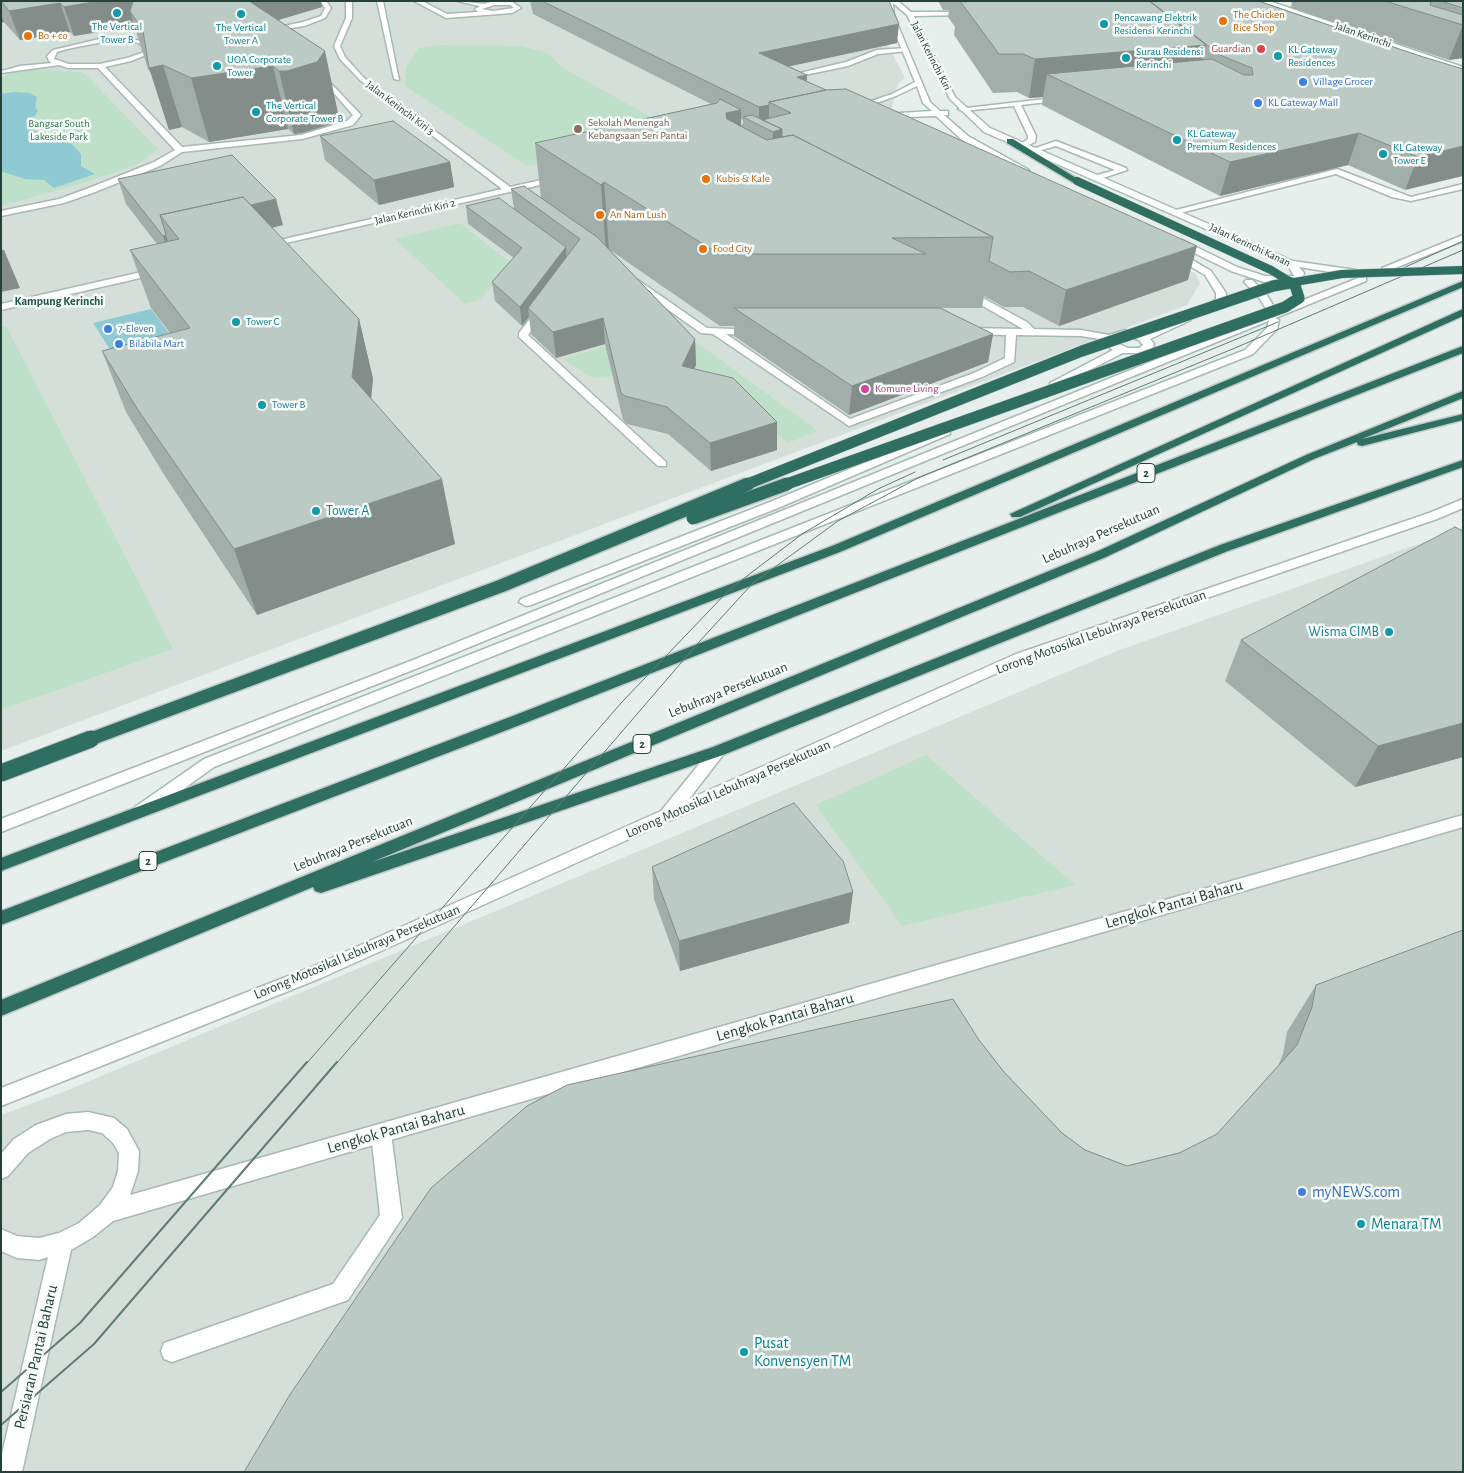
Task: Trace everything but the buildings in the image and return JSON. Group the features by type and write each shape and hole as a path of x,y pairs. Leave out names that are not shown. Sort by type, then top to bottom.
{"highway":[{"path":"1,773 501,586 1285,307 1299,298 1295,285 1271,270 1077,181 1010,141"},
{"path":"501,586 870,434 1082,351 1273,286 1342,274 1463,269"},
{"path":"1,865 836,549 1463,284"},
{"path":"830,597 1463,312"},
{"name":"2","path":"1,918 515,721 1463,349"},
{"name":"Lebuhraya Persekutuan","path":"1,1008 1102,554 1310,457 1463,394"},
{"path":"1310,457 1463,418"},
{"path":"182,934 718,752 1224,548 1463,463"}],"street":[{"path":"273,37 263,34 304,24 323,17 328,8 323,1"},
{"name":"Jalan Kerinchi Kiri 3","path":"349,1 349,18 337,46 338,54 362,79 398,109 522,199"},
{"path":"380,1 397,79"},
{"path":"417,1 446,16 506,12 518,8 515,5 505,3 482,5 460,1"},
{"name":"Jalan Kerinchi Kiri","path":"890,1 891,16 919,82 928,103 938,114"},
{"name":"Jalan Kerinchi Kiri","path":"894,1 910,14 945,88 964,110"},
{"name":"Jalan Kerinchi","path":"1264,1 1463,69"},
{"path":"482,5 478,9 487,13"},
{"path":"910,14 972,13"},
{"path":"1,64 26,62 50,56 65,47 93,40 132,40 147,48"},
{"path":"3,73 20,68 57,64 100,66 129,60 147,48 155,47"},
{"path":"790,76 848,64 878,52 906,50"},
{"path":"50,56 51,60 57,64"},
{"path":"1,64 8,68 3,73"},
{"path":"100,66 180,150"},
{"path":"1,214 60,201 92,190 157,164 180,150 302,137 350,123 357,115 314,68"},
{"path":"862,115 919,82"},
{"path":"862,115 938,114 1016,103 1076,98"},
{"path":"946,102 956,101"},
{"path":"918,104 937,102"},
{"path":"1016,103 1032,136 1032,140 1022,146"},
{"path":"862,115 883,108"},
{"name":"Jalan Kerinchi Kanan","path":"964,110 987,130 1031,151 1176,211 1291,263 1299,273 1298,278 1285,282 1264,279 1234,270 1172,239"},
{"path":"938,114 965,138"},
{"path":"862,115 913,123"},
{"path":"947,133 965,138 1030,172"},
{"path":"1031,151 1056,143 1123,170 1097,178"},
{"path":"1176,211 1333,170 1395,195 1411,199 1463,186"},
{"name":"Jalan Kerinchi Kiri 2","path":"261,247 488,198 509,190 572,175"},
{"path":"1387,268 1463,238"},
{"path":"1143,338 1213,308 1221,300 1221,292 1208,273 1165,247"},
{"path":"1291,263 1368,274 1442,272 1463,269"},
{"path":"1,308 170,268"},
{"path":"138,813 209,763 1249,352 1272,329 1274,317 1262,294 1234,270"},
{"path":"623,273 705,331 765,332"},
{"path":"1,826 418,663 1362,279"},
{"path":"955,286 1024,324 1030,331"},
{"path":"546,304 523,335 662,464"},
{"path":"952,331 1081,332 1111,338 1125,334 1143,338 1149,344 1145,349 1135,352 1121,350 1110,343 1111,338"},
{"path":"716,332 849,423 978,375 1010,360 1011,331"},
{"path":"526,602 774,505 1068,379 1121,350"},
{"path":"936,385 957,377 978,375"},
{"path":"1433,516 1463,497"},
{"name":"Lorong Motosikal Lebuhraya Persekutuan","path":"1,1097 314,973 1022,657 1433,516 1463,503"},
{"path":"666,816 718,752"},
{"name":"Lengkok Pantai Baharu","path":"106,1212 1463,821"},
{"path":"1,1240 17,1247 39,1248 62,1243 86,1230 106,1212 121,1192 128,1171 129,1151 120,1136 107,1125 88,1121 66,1123 43,1132 21,1146 2,1166"},
{"path":"172,1351 340,1292 391,1218 381,1133"},
{"name":"Persiaran Pantai Baharu","path":"10,1472 62,1243"}],"shaded area":[{"path":"1,1 877,1 889,47 905,78 898,84 887,126 1195,273 1200,283 1187,305 1,751"},
{"path":"1463,528 1463,1472 1,1472 1,1115 68,1090 1117,651"}],"green space":[{"path":"438,45 521,46 548,53 561,67 678,132 527,166 405,86 406,67 419,48"},
{"name":"Bangsar South Lakeside Park","path":"18,69 80,72 86,75 157,148 155,152 137,164 87,182 1,206 1,78"},
{"path":"460,223 513,265 479,300 465,304 395,239"},
{"path":"6,326 173,649 1,710 1,327"},
{"path":"674,326 818,431 788,443 689,368 593,378 562,359"},
{"path":"926,755 1075,885 902,926 816,805"}],"water":[{"path":"14,92 29,93 37,97 35,107 38,111 30,122 29,128 49,138 72,144 81,154 81,166 95,174 54,188 44,180 25,179 1,170 1,94"},
{"path":"151,309 210,388 147,407 93,323"}],"tram line":[{"path":"1390,274 1463,241"},
{"path":"336,1064 699,642 753,583 838,521 918,478 1235,348 1463,250"},
{"path":"943,460 1278,322"},
{"path":"306,1064 622,702 730,589 802,534 878,489 915,472"},
{"path":"1,1392 80,1323 307,1062"},
{"path":"1,1425 94,1344 337,1062"}],"place":[{"name":"The Vertical Tower B","path":"117,13"},
{"name":"The Vertical Tower A","path":"241,14"},
{"name":"The Chicken Rice Shop","path":"1223,21"},
{"name":"Pencawang Elektrik Residensi Kerinchi","path":"1104,24"},
{"name":"Bo + co","path":"28,36"},
{"name":"Guardian","path":"1261,49"},
{"name":"KL Gateway Residences","path":"1278,56"},
{"name":"Surau Residensi Kerinchi","path":"1126,58"},
{"name":"UOA Corporate Tower","path":"217,66"},
{"name":"Village Grocer","path":"1303,82"},
{"name":"KL Gateway Mall","path":"1258,103"},
{"name":"The Vertical Corporate Tower B","path":"256,112"},
{"name":"Sekolah Menengah Kebangsaan Seri Pantai","path":"578,129"},
{"name":"KL Gateway Premium Residences","path":"1177,140"},
{"name":"KL Gateway Tower E","path":"1383,154"},
{"name":"Kubis & Kale","path":"706,179"},
{"name":"An Nam Lush","path":"600,215"},
{"name":"Food City","path":"703,249"},
{"name":"Tower C","path":"236,322"},
{"name":"7-Eleven","path":"108,329"},
{"name":"Bilabila Mart","path":"119,344"},
{"name":"Komune Living","path":"865,389"},
{"name":"Tower B","path":"262,405"},
{"name":"Tower A","path":"316,511"},
{"name":"Wisma CIMB","path":"1389,632"},
{"name":"myNEWS.com","path":"1302,1192"},
{"name":"Menara TM","path":"1361,1224"},
{"name":"Pusat Konvensyen TM","path":"744,1352"}],"district":[{"name":"Kampung Kerinchi","path":"59,301"}]}
